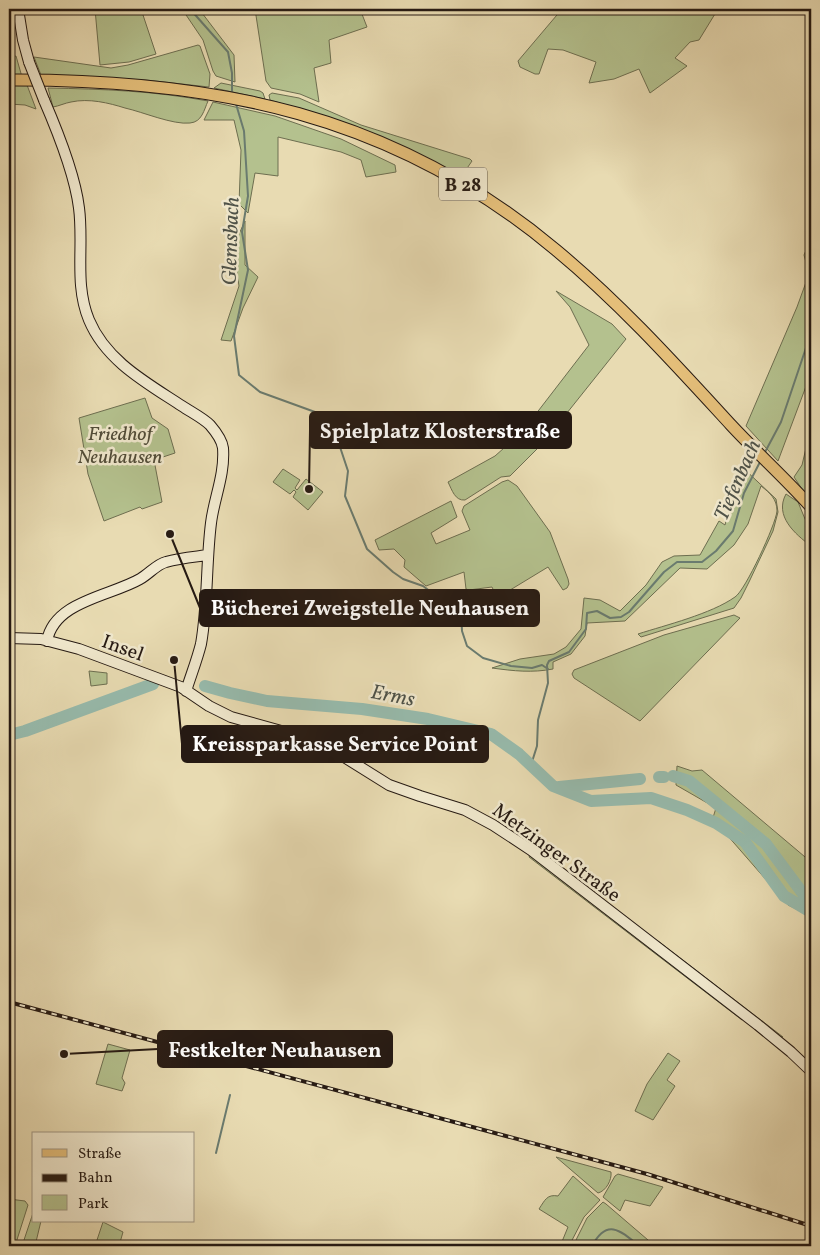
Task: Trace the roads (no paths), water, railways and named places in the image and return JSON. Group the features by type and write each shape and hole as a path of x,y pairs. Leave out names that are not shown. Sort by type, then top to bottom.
{"main road":[{"name":"B 28","path":"9,80 110,82 191,90 239,98 330,122 390,146 452,177 501,208 555,248 581,271 663,351 807,503"}],"street":[{"path":"18,9 29,62 67,163 79,206 80,277 84,306 101,342 146,383 210,425 221,439 222,475 211,520 205,608 200,644 186,691"},
{"path":"47,641 48,634 55,622 74,607 139,580 164,562 208,555"},
{"name":"Insel","path":"9,638 47,641 79,649 176,685 186,691"},
{"name":"Metzinger Straße","path":"186,691 220,712 325,745 390,785 465,810 494,825 531,850 758,1025 811,1071"}],"waterway":[{"name":"Glemsbach","path":"190,9 228,52 232,73 232,93"},
{"name":"Glemsbach","path":"236,104 244,131 248,196 242,232 248,270 234,336 239,375 260,392 315,412 336,435 348,471 345,496 367,549 403,579 423,586 456,605 461,612 462,631 467,646 483,658 511,666 532,668 542,665 548,669"},
{"name":"Tiefenbach","path":"764,454 781,422 811,333"},
{"name":"Tiefenbach","path":"531,765 537,746 538,720 548,683 547,665 549,661 569,652 586,629 587,613 597,611 610,618 621,617 629,612 664,572 677,562 702,562 716,551 733,531 744,493 761,460"},
{"name":"Erms","path":"9,735 25,731 153,684"},
{"name":"Tiefenbach","path":"205,686 267,701 362,709 428,719 491,734 519,754 553,786 591,801 651,798 687,810 716,823 745,842 784,896 811,912"},
{"name":"Erms","path":"673,776 689,781 766,844 804,895 809,911"},
{"name":"Erms","path":"659,777 664,777"},
{"name":"Erms","path":"559,787 640,779"},
{"path":"216,1153 230,1095"},
{"path":"592,1246 598,1237 608,1229 626,1235 639,1246"}],"railway":[{"path":"9,1002 647,1174 811,1226"}],"place":[{"name":"Spielplatz Klosterstraße","path":"309,489"},
{"name":"Bücherei Zweigstelle Neuhausen","path":"170,534"},
{"name":"Kreissparkasse Service Point","path":"174,660"},
{"name":"Festkelter Neuhausen","path":"64,1054"}],"park label":[{"name":"Friedhof Neuhausen","path":"120,444"}]}
